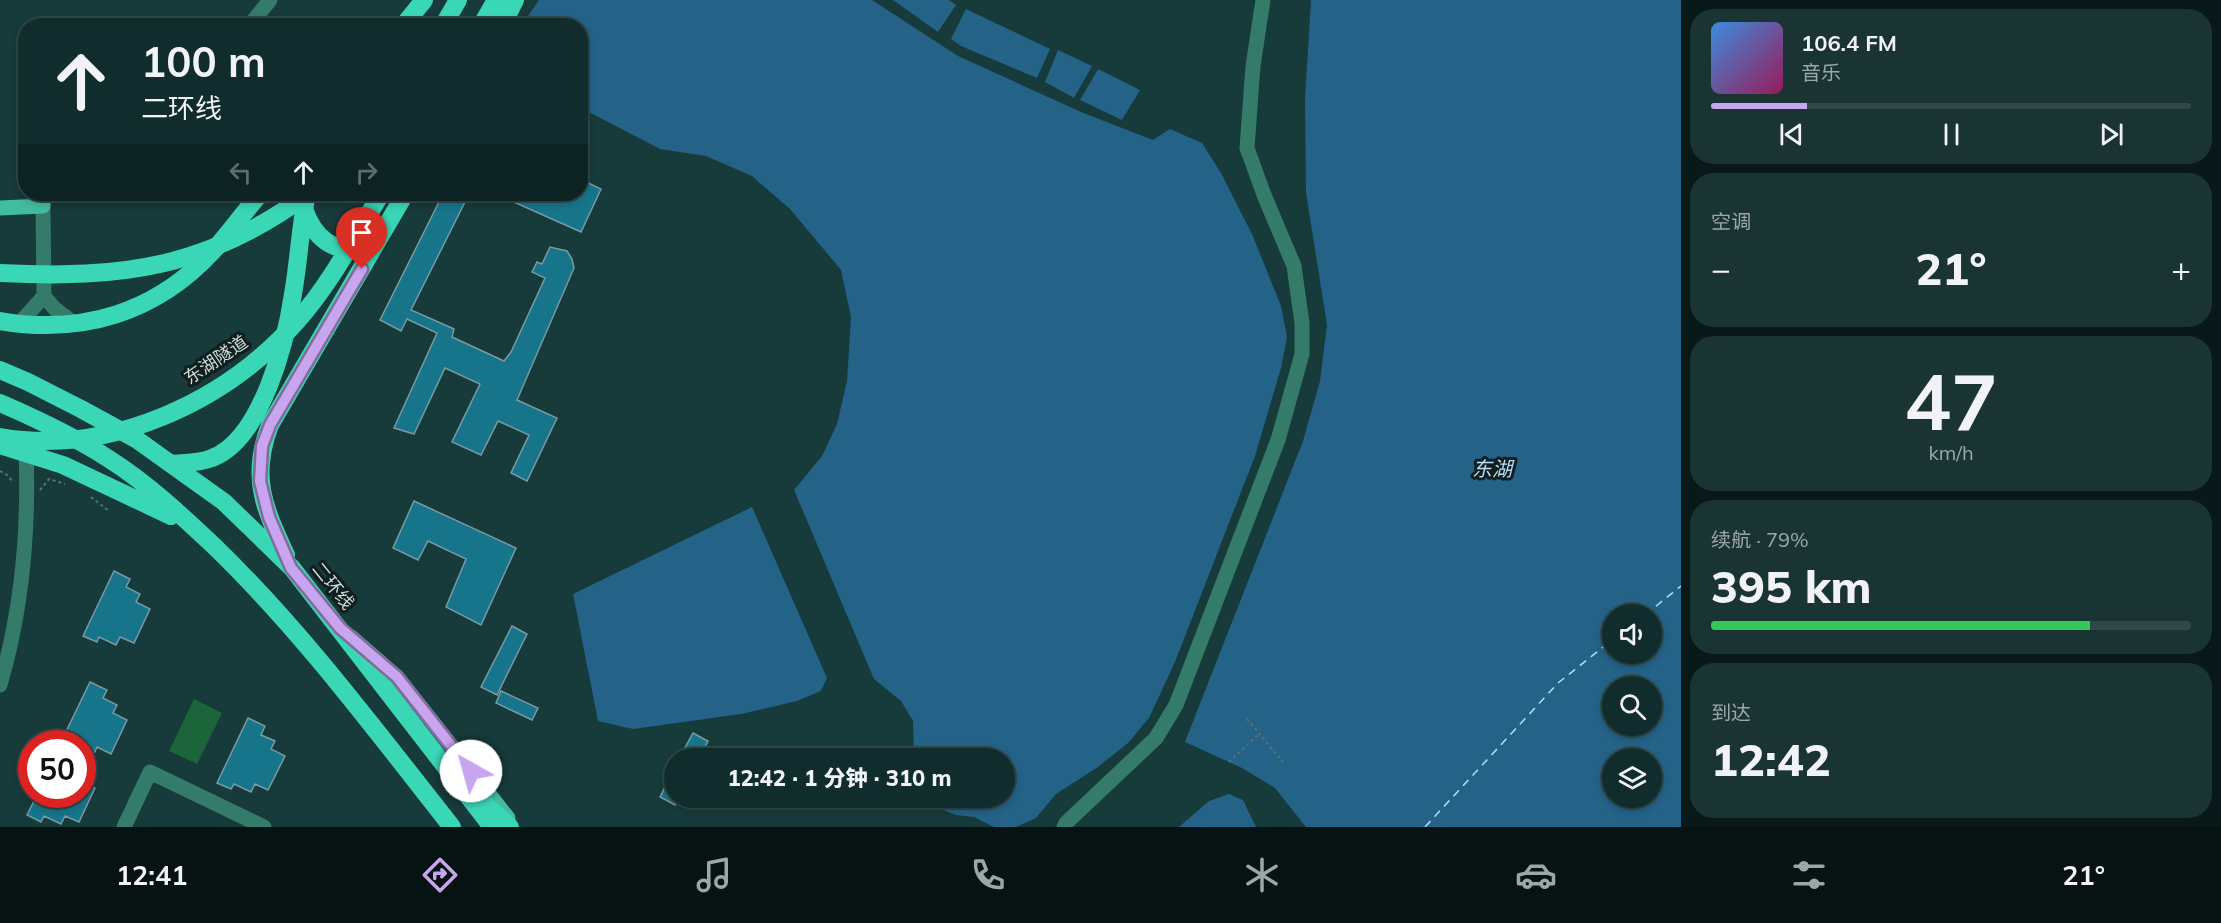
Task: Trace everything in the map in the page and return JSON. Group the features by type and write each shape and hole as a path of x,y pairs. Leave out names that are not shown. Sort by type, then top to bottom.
{"highway":[{"path":"408,18 424,0"},
{"path":"448,18 458,0"},
{"path":"486,18 496,0"},
{"path":"507,18 515,0"},
{"path":"0,321 45,326 75,324 102,319 130,310 181,280 213,251 254,201"},
{"path":"0,273 54,276 96,274 169,263 242,236 303,201"},
{"path":"171,464 212,458 226,450 248,427 259,407 270,382 287,326 306,201"},
{"path":"307,201 316,233 324,241 334,246 345,248 358,246 372,240 384,230"},
{"name":"东湖隧道","path":"0,437 26,442 62,442 117,432 168,414 200,399 234,378 268,351 299,319 327,280 377,201"},
{"path":"291,568 263,498 260,465 262,446 270,425 401,201"},
{"name":"二环线","path":"0,370 81,409 136,440 224,502 291,568 340,628 492,827"},
{"path":"0,403 68,435 109,459 151,489 199,531 279,612 452,827"},
{"path":"0,445 26,452 97,479 199,531"},
{"path":"445,766 510,827"}],"main road":[{"path":"0,208 38,201"},
{"path":"340,628 397,677 516,827"},
{"path":"398,759 440,827"}],"street":[{"path":"255,18 270,0"},
{"path":"406,18 417,0"},
{"path":"510,18 525,0"},
{"path":"1064,827 1111,779 1156,738 1176,705 1278,440 1302,354 1302,324 1294,266 1247,148 1253,66 1263,0"},
{"path":"44,201 44,296 54,308 75,324"},
{"path":"19,324 44,296"},
{"path":"0,685 17,615 28,498 26,452"},
{"path":"124,827 150,772 264,827"}],"path":[{"path":"0,471 7,475 16,487"},
{"path":"40,490 50,480 71,486"},
{"path":"89,495 110,512"},
{"path":"1247,719 1283,762"},
{"path":"1229,762 1259,734"}],"green space":[{"path":"194,699 222,713 197,764 169,751"}],"water":[{"path":"539,0 872,0 958,56 1081,112 1153,140 1170,129 1202,143 1221,173 1252,234 1281,306 1287,337 1281,368 1255,456 1175,662 1149,718 1128,743 1098,767 1056,794 1036,818 1016,827 994,827 974,817 956,815 940,808 1015,808 1015,748 914,748 913,721 901,701 874,679 794,490 822,456 837,424 847,381 851,317 841,270 790,209 752,176 706,156 660,149 588,112 588,18 527,18"},
{"path":"893,0 949,0 956,5 938,32"},
{"name":"东湖","path":"1311,0 1681,0 1681,827 1306,827 1275,788 1242,768 1185,742 1303,441 1320,381 1327,325 1306,193 1305,99"},
{"path":"966,9 1050,49 1037,78 961,46 951,39"},
{"path":"1058,50 1092,66 1074,98 1045,82"},
{"path":"1098,69 1140,90 1122,120 1080,100"},
{"path":"752,507 827,678 821,691 797,701 741,714 633,729 598,721 573,594"},
{"path":"1229,794 1243,800 1256,827 1179,827 1209,801"}],"building":[{"path":"588,183 601,189 581,232 512,201 588,201"},
{"path":"440,201 466,201 411,310 454,329 452,337 504,361 511,352 545,278 532,272 537,262 542,264 550,247 567,251 574,268 517,400 557,418 527,481 511,473 529,435 498,421 481,455 452,442 480,384 445,368 414,434 394,428 437,333 407,319 401,331 380,320"},
{"path":"414,501 516,548 481,625 446,607 466,559 428,541 418,560 393,548"},
{"path":"114,571 130,579 126,587 140,594 136,602 150,609 134,643 120,637 116,645 99,637 97,642 83,636"},
{"path":"512,626 527,634 497,695 481,687"},
{"path":"90,682 107,690 103,698 117,705 113,713 127,720 111,754 97,747 96,749 96,730 67,730"},
{"path":"501,691 538,708 532,720 496,703"},
{"path":"248,718 265,726 261,735 275,741 271,749 285,756 268,790 255,784 251,792 234,784 231,789 217,783"},
{"path":"693,733 708,741 704,748 685,748"},
{"path":"30,808 86,808 79,822 65,816 61,824 44,816 41,822 27,815"}],"ferry route":[{"path":"1659,604 1681,586"},
{"path":"1425,827 1558,683 1602,648"}],"route":[{"path":"362,269 270,425 262,446 260,465 263,498 291,568 340,628 390,669 471,771"}]}
